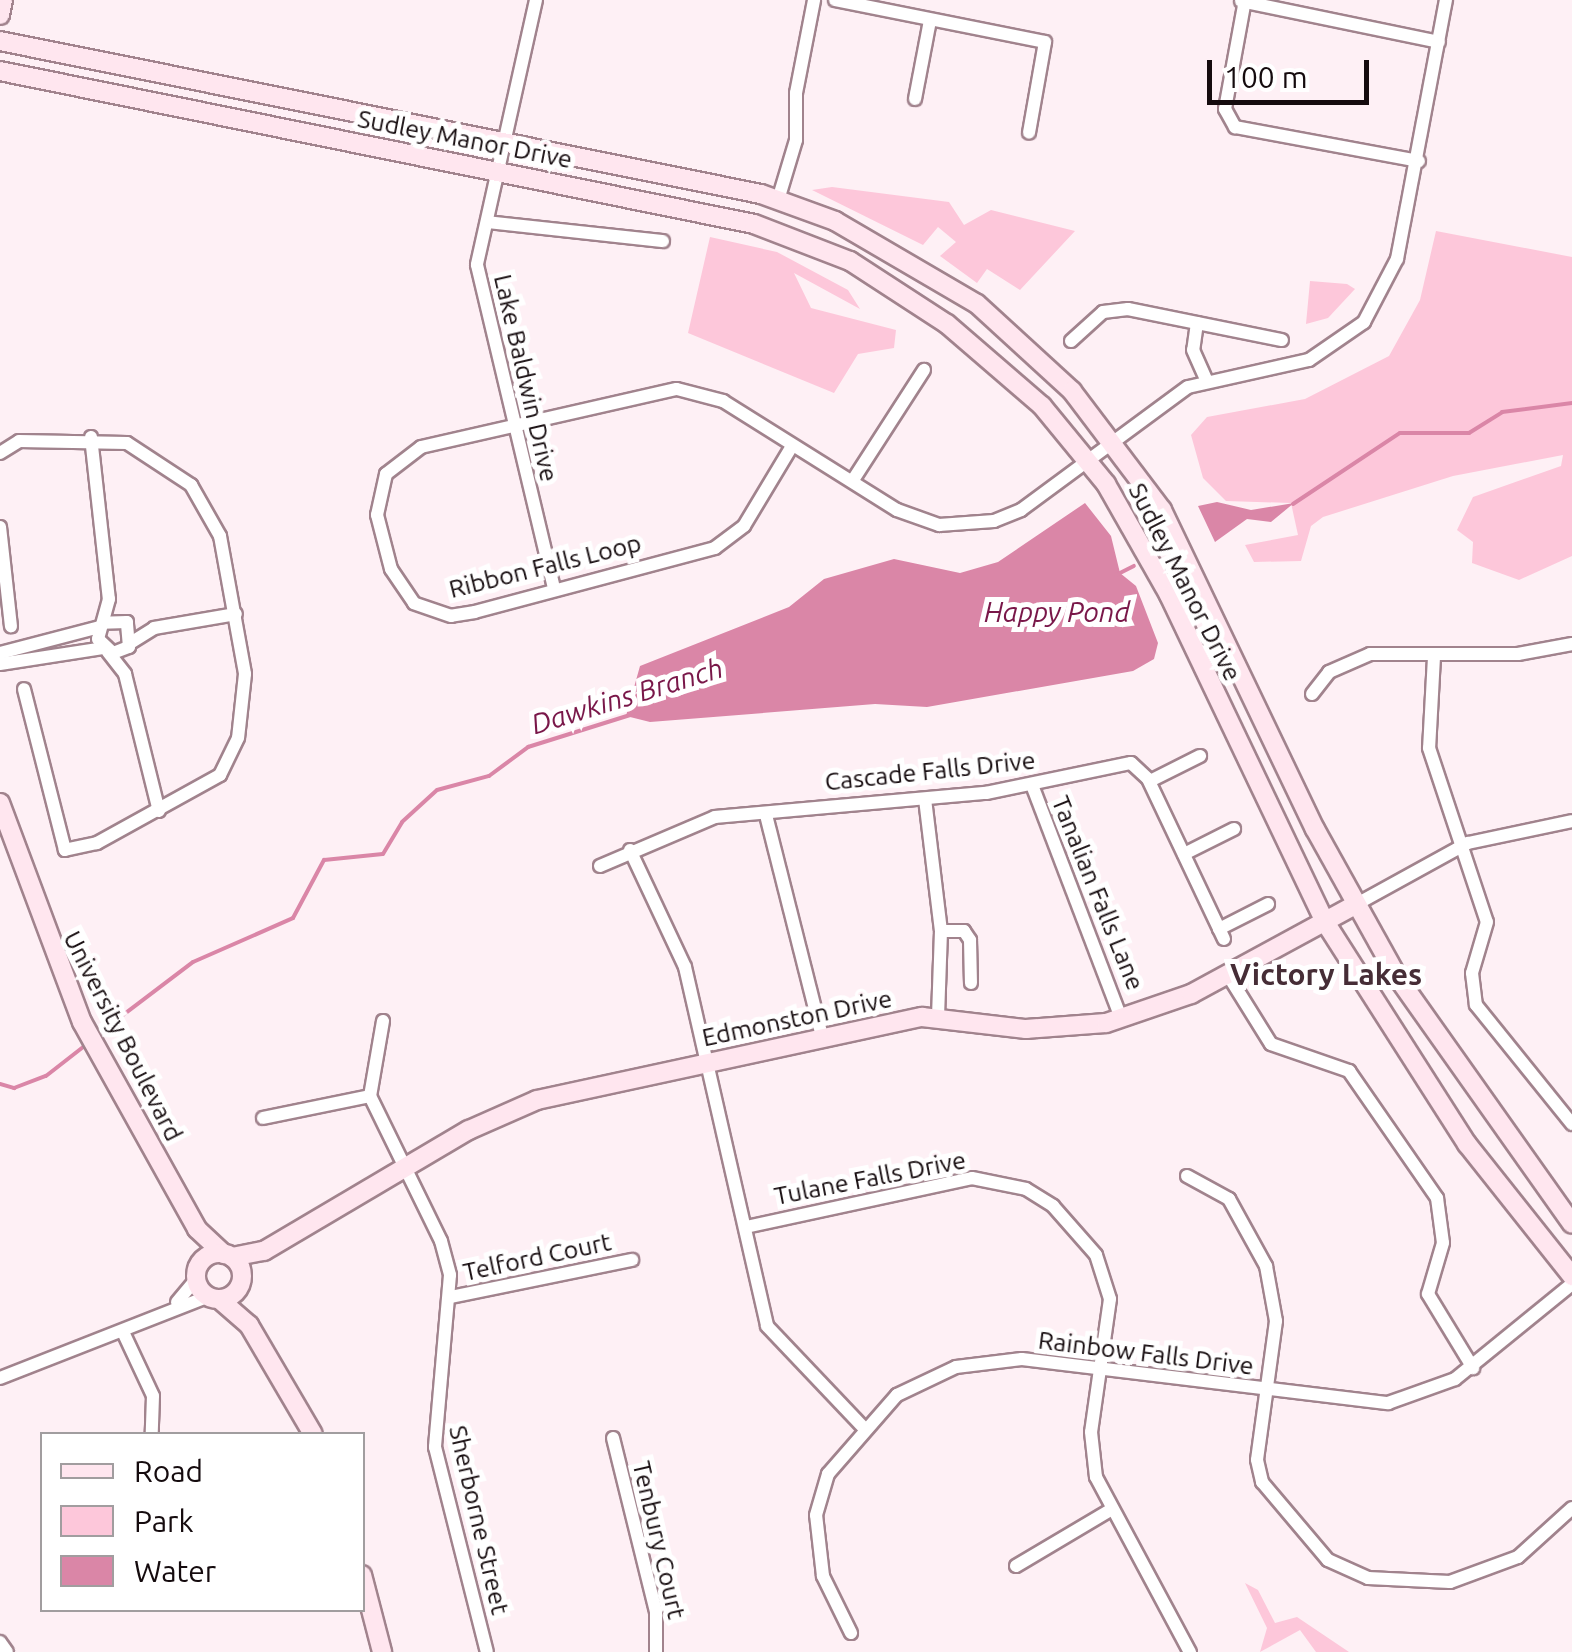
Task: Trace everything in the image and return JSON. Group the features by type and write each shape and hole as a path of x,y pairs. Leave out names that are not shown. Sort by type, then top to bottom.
{"main road":[{"path":"0,15 3,0"},
{"name":"Sudley Manor Drive","path":"0,41 504,138 778,200 835,221 976,304 1116,441 1185,550 1356,905 1466,1083 1572,1224"},
{"name":"Sudley Manor Drive","path":"0,71 754,224 850,261 980,349 1089,460 1169,595 1325,922 1467,1144 1572,1276"},
{"name":"University Boulevard","path":"0,803 70,1000 197,1229 228,1255"},
{"name":"Edmonston Drive","path":"214,1298 241,1282 264,1252 402,1171 536,1100 822,1037 938,1018 1026,1028 1122,1018 1228,974 1356,905"},
{"name":"University Boulevard","path":"197,1229 199,1270"},
{"name":"Edmonston Drive","path":"199,1270 228,1255 264,1252"},
{"path":"228,1255 241,1282 249,1324 312,1432"},
{"path":"199,1270 214,1298 249,1324"},
{"path":"365,1587 382,1652"}],"street":[{"name":"Lake Baldwin Drive","path":"536,0 497,171 478,283 554,589"},
{"path":"778,200 796,140 796,94 814,0"},
{"path":"836,0 1045,42 1029,132"},
{"path":"1198,323 1194,350 1206,380 1310,360 1364,322 1393,275 1446,0"},
{"path":"1418,161 1235,127 1225,109 1242,1 1439,42"},
{"path":"915,98 930,20"},
{"path":"487,222 662,241"},
{"path":"1072,342 1114,309 1282,340"},
{"path":"852,480 924,370"},
{"name":"Ribbon Falls Loop","path":"792,446 744,526 715,548 476,612 434,612 399,588 384,543 380,494 400,458 514,425 676,388 724,401 897,510 969,526 1021,510 1206,380"},
{"path":"0,452 20,441 91,437 127,442 190,485 220,536 245,674 238,738 220,774 98,843 65,850 24,689"},
{"path":"91,437 109,599 101,625 106,650 125,674 159,810"},
{"path":"0,528 11,626"},
{"path":"109,599 124,621 131,644 125,674"},
{"path":"0,652 124,621 154,628 236,614"},
{"path":"0,664 106,650 131,644 154,628"},
{"path":"1312,694 1329,672 1370,654 1434,657 1572,644"},
{"path":"1434,657 1430,748 1487,922 1472,973 1476,1005 1572,1124"},
{"path":"1200,756 1150,781 1222,934 1268,904"},
{"name":"Cascade Falls Drive","path":"600,866 714,817 766,815 1032,786 1131,764 1150,781"},
{"name":"Tanalian Falls Lane","path":"1032,786 1122,1018"},
{"path":"925,799 941,932 938,1018"},
{"path":"766,815 822,1037"},
{"path":"1356,905 1460,847 1572,821"},
{"path":"1184,854 1234,829"},
{"path":"630,850 685,967 767,1326 862,1426"},
{"path":"941,932 964,931 970,940 970,983"},
{"path":"1228,974 1271,1044 1339,1062 1361,1084 1437,1198 1443,1243 1428,1294 1473,1368"},
{"path":"263,1118 370,1096 384,1021"},
{"name":"Sherborne Street","path":"370,1096 402,1171 441,1241 451,1297 434,1400 435,1447 487,1652"},
{"path":"1187,1176 1230,1198 1266,1266 1276,1321 1262,1482 1328,1560 1368,1578 1471,1577 1540,1542 1572,1508"},
{"name":"Tulane Falls Drive","path":"746,1227 972,1178 1026,1190 1076,1229 1107,1278 1091,1455 1112,1509 1190,1652"},
{"name":"Telford Court","path":"451,1297 632,1260"},
{"path":"172,1308 199,1270"},
{"name":"Rainbow Falls Drive","path":"852,1633 822,1576 816,1515 828,1474 862,1426 897,1394 956,1367 1022,1360 1388,1402 1473,1368 1572,1284"},
{"path":"0,1378 124,1334 172,1308 214,1298"},
{"path":"124,1334 154,1396 152,1432"},
{"name":"Tenbury Court","path":"613,1438 656,1612 656,1652"},
{"path":"1016,1566 1112,1509"},
{"path":"0,1642 8,1652"}],"green space":[{"path":"832,187 949,202 964,225 991,210 1075,231 1020,290 987,269 977,283 940,256 956,242 938,227 923,245 812,190"},
{"path":"1436,231 1572,257 1572,556 1519,580 1472,563 1473,542 1457,530 1473,497 1561,466 1563,455 1453,476 1323,517 1311,526 1301,561 1254,562 1245,545 1298,535 1291,503 1226,501 1203,478 1191,435 1207,417 1305,399 1389,356 1420,300"},
{"path":"710,237 777,252 848,290 860,309 794,273 811,308 896,330 894,348 858,354 834,393 688,333"},
{"path":"1310,281 1347,284 1355,289 1328,318 1306,324"},
{"path":"1245,1583 1258,1590 1275,1623 1297,1617 1349,1652 1316,1652 1300,1630 1260,1652 1267,1628"}],"water":[{"path":"1217,502 1251,510 1294,503 1271,522 1247,519 1215,542 1198,506"},
{"name":"Happy Pond","path":"1085,503 1111,536 1120,573 1136,586 1158,643 1154,659 1133,671 927,707 875,704 650,722 626,716 640,666 789,607 824,579 894,559 960,573 998,562"}],"waterway":[{"name":"Dawkins Branch","path":"1293,504 1400,433 1469,433 1502,412 1572,403"},
{"name":"Dawkins Branch","path":"1116,575 1134,566"},
{"name":"Dawkins Branch","path":"98,1034 193,962 293,918 324,860 383,854 402,822 437,790 489,776 528,747 630,715"},
{"name":"Dawkins Branch","path":"0,1084 14,1088 46,1076 87,1044"}],"district":[{"name":"Victory Lakes","path":"1326,974"}]}
